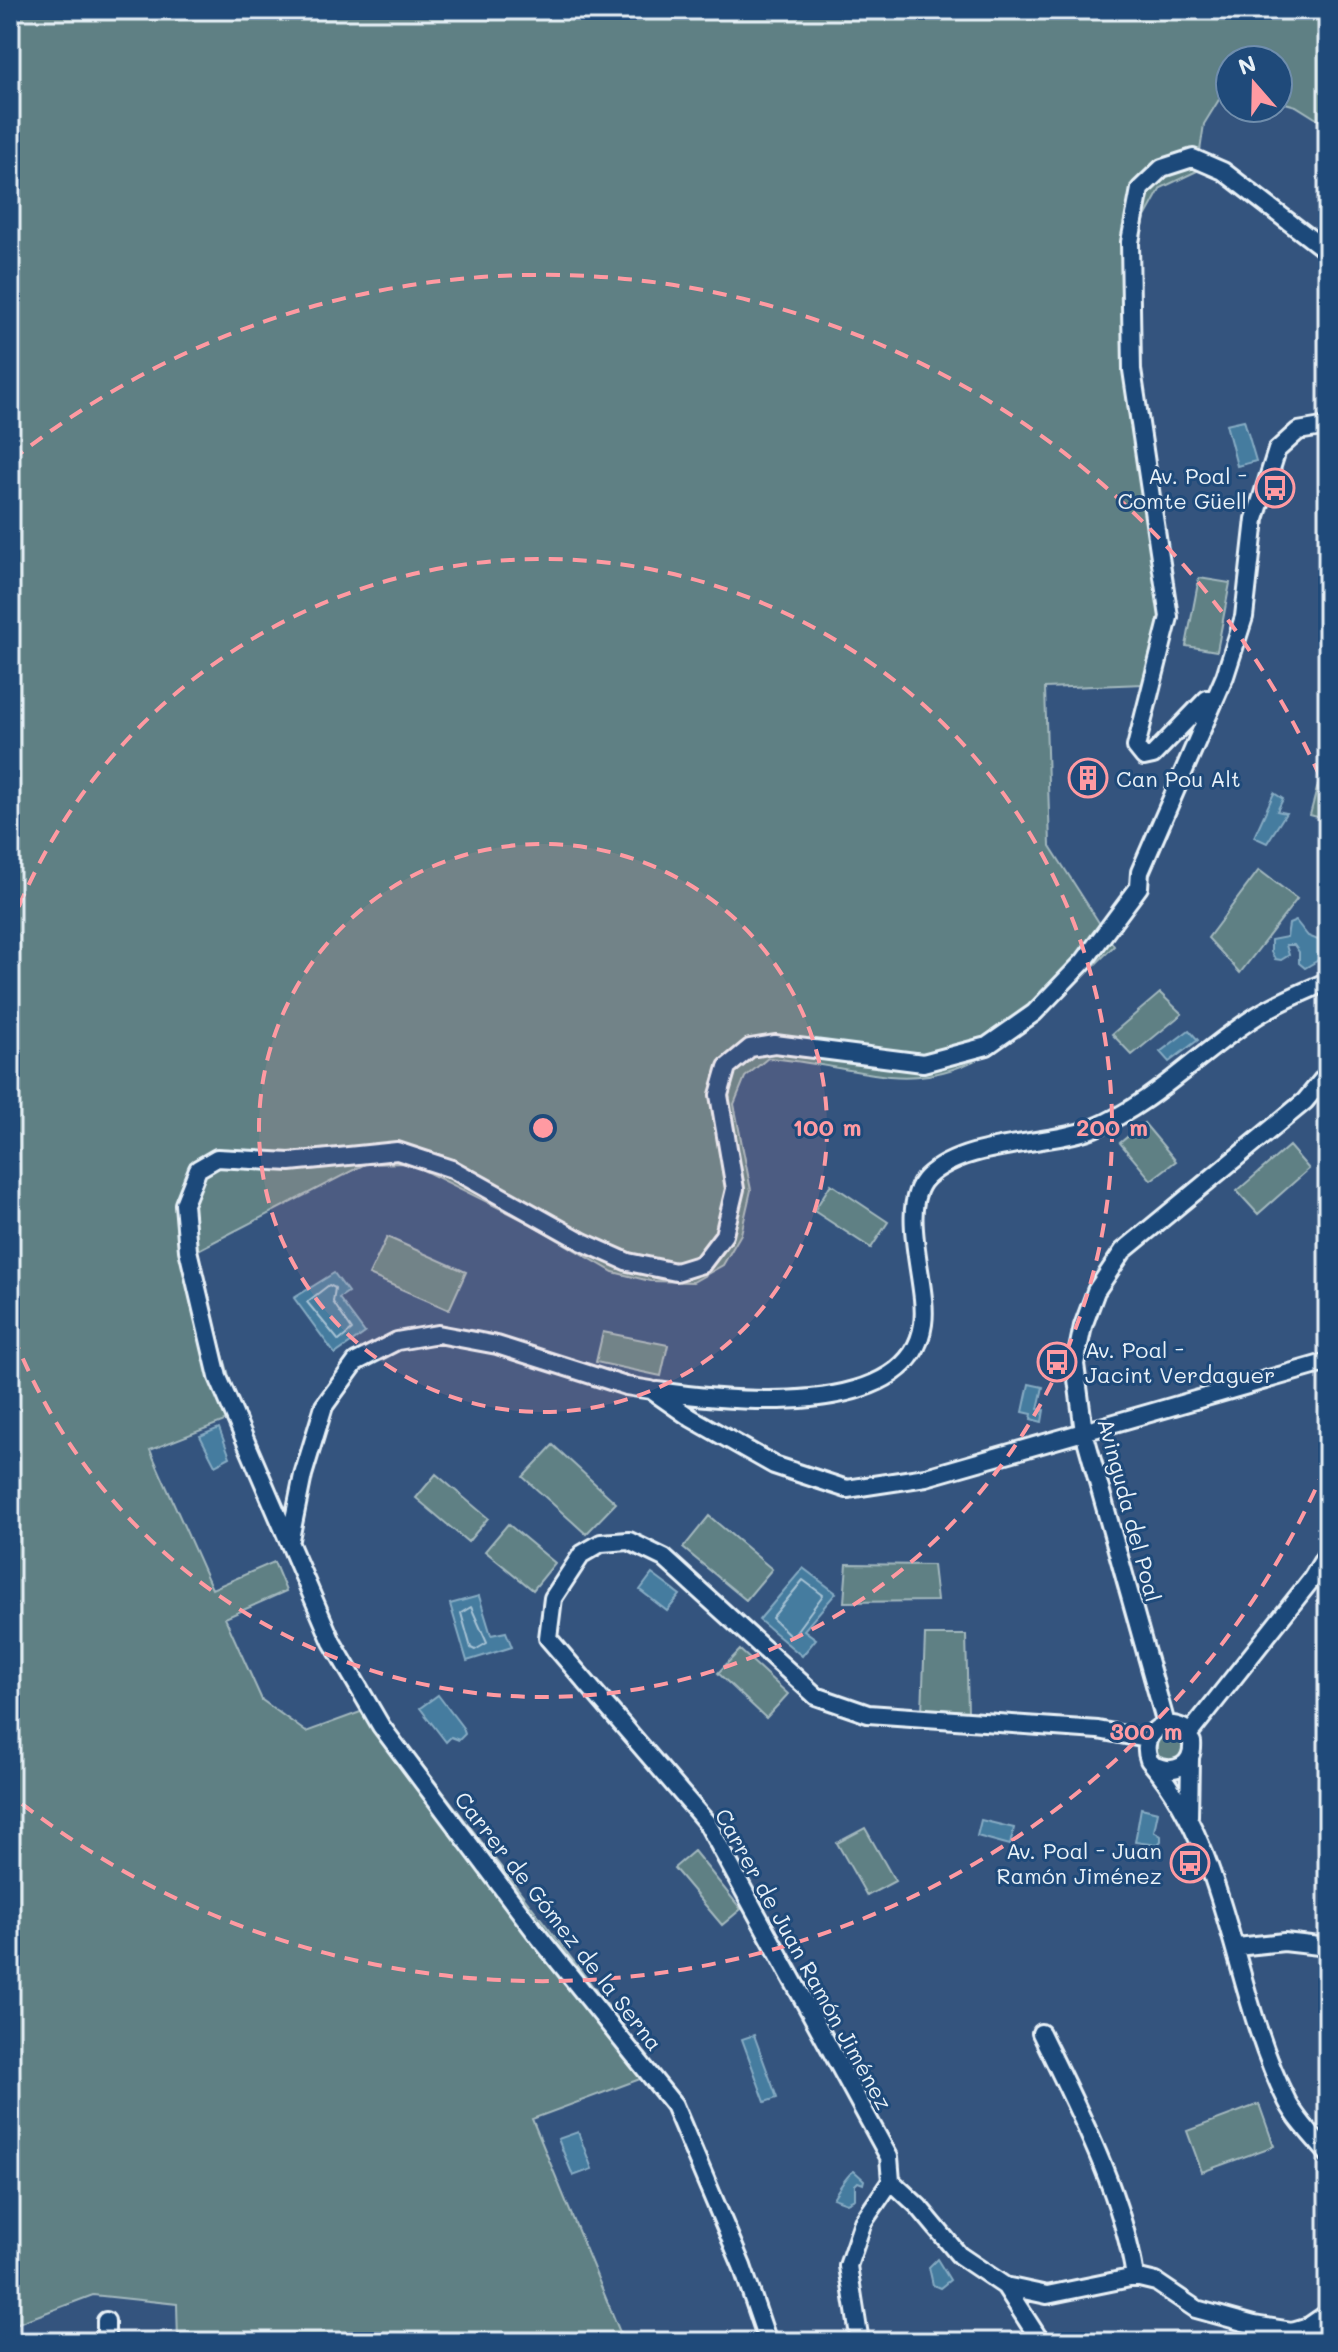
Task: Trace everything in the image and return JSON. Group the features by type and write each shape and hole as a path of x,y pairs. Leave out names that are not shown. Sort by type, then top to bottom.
{"street":[{"path":"1328,252 1223,171 1193,158 1162,168 1140,189 1130,242 1132,370 1169,617 1136,747 1144,757 1153,755 1194,717 1225,676 1244,617 1255,519 1277,450 1298,431 1328,426"},
{"name":"Carrer de Gómez de la Serna","path":"768,2342 742,2266 674,2105 539,1937 381,1726 332,1642 218,1377 188,1250 184,1204 198,1169 217,1158 290,1162 397,1151 452,1169 583,1242 628,1262 676,1272 702,1264 724,1235 735,1189 719,1095 727,1067 750,1048 775,1044 923,1063 987,1046 1034,1013 1084,961 1139,887 1140,872 1225,676"},
{"path":"290,1539 303,1475 324,1406 356,1362 397,1341 438,1334 497,1345 626,1386 689,1396 826,1399 892,1377 907,1363 923,1325 913,1207 927,1177 965,1158 1016,1141 1077,1135 1099,1126 1131,1109 1263,1012 1328,981"},
{"name":"Avinguda del Poal","path":"1166,1724 1084,1432 1075,1364 1080,1338 1096,1291 1123,1251 1305,1101 1328,1073"},
{"path":"651,1390 691,1418 774,1465 847,1489 926,1477 1328,1362"},
{"name":"Carrer de Juan Ramón Jiménez","path":"891,2181 889,2157 707,1823 548,1638 553,1598 582,1554 601,1543 629,1541 664,1558 816,1696 868,1714 1098,1730 1147,1739"},
{"path":"1189,1734 1311,1580 1328,1552"},
{"path":"1189,1816 1190,1759 1193,1751 1189,1734 1174,1724 1166,1724 1154,1729 1147,1739 1146,1752 1189,1816 1237,1947 1264,2048 1288,2104 1328,2154"},
{"path":"1155,1766 1167,1771 1180,1768 1190,1759"},
{"path":"1237,1947 1284,1942 1328,1947"},
{"path":"1041,2033 1078,2111 1124,2229 1135,2277"},
{"path":"860,2342 848,2266 863,2222 891,2181 919,2207 959,2255 1005,2286 1047,2295 1135,2277 1156,2282 1196,2309 1239,2321 1311,2334 1328,2313"},
{"path":"1005,2286 1041,2342"},
{"path":"106,2321 106,2342"}],"green space":[{"path":"10,10 1328,10 1328,126 1294,105 1294,44 1214,44 1214,108 1204,124 1197,171 1161,188 1145,217 1124,327 1163,607 1143,684 1045,688 1050,846 1114,946 1041,1016 1014,1037 986,1055 956,1068 923,1076 889,1076 768,1058 745,1077 734,1104 751,1190 741,1234 723,1265 693,1282 650,1281 613,1272 529,1223 409,1163 365,1164 194,1252 240,1415 150,1450 212,1589 274,1562 286,1591 225,1618 262,1700 306,1732 377,1706 659,2072 532,2119 624,2342 178,2342 177,2304 93,2295 10,2326"},
{"path":"1199,578 1230,583 1217,651 1186,646"},
{"path":"1318,785 1328,787 1328,820 1310,815"},
{"path":"1259,870 1297,899 1240,973 1208,938"},
{"path":"1160,993 1182,1014 1132,1055 1112,1034"},
{"path":"1144,1123 1176,1161 1151,1180 1120,1143"},
{"path":"1289,1146 1309,1169 1258,1214 1237,1191"},
{"path":"831,1184 888,1222 871,1248 814,1211"},
{"path":"387,1237 466,1272 449,1310 369,1275"},
{"path":"603,1332 668,1345 661,1376 596,1362"},
{"path":"553,1445 616,1503 586,1534 523,1477"},
{"path":"436,1474 488,1518 468,1542 416,1498"},
{"path":"709,1516 772,1569 746,1600 683,1548"},
{"path":"508,1524 555,1563 533,1590 485,1551"},
{"path":"847,1564 933,1565 937,1601 844,1602"},
{"path":"925,1635 966,1635 968,1712 922,1711"},
{"path":"740,1650 788,1694 766,1718 718,1673"},
{"path":"1169,1734 1179,1738 1183,1748 1179,1758 1169,1762 1159,1758 1155,1748 1159,1738"},
{"path":"865,1828 895,1881 867,1896 837,1843"},
{"path":"694,1851 741,1909 722,1925 674,1868"},
{"path":"1259,2104 1274,2146 1202,2172 1187,2131"}],"water":[{"path":"1244,420 1256,461 1237,466 1226,424"},
{"path":"1274,793 1283,799 1277,811 1286,813 1267,843 1254,837"},
{"path":"1296,921 1308,936 1323,942 1328,950 1325,956 1305,968 1299,963 1299,952 1294,945 1286,945 1289,955 1281,960 1275,959 1271,952 1271,940 1287,937 1289,924"},
{"path":"1189,1030 1198,1040 1169,1062 1160,1052"},
{"path":"334,1273 348,1292 339,1298 365,1333 335,1354 294,1298"},
{"path":"1029,1384 1043,1387 1038,1409 1044,1410 1042,1422 1031,1419 1032,1414 1023,1412"},
{"path":"219,1428 230,1457 215,1465 200,1436"},
{"path":"803,1568 836,1593 804,1630 816,1639 802,1656 759,1620"},
{"path":"652,1574 680,1595 667,1611 640,1590"},
{"path":"479,1596 491,1635 506,1632 512,1647 467,1661 450,1604"},
{"path":"438,1695 463,1728 465,1734 459,1740 451,1737 446,1742 420,1708"},
{"path":"1141,1808 1158,1812 1154,1831 1161,1836 1161,1841 1157,1845 1135,1842"},
{"path":"981,1820 1014,1828 1010,1845 977,1836"},
{"path":"754,2035 777,2098 765,2102 742,2039"},
{"path":"578,2132 592,2169 573,2176 558,2139"},
{"path":"854,2171 864,2180 863,2184 858,2182 855,2185 855,2199 847,2203 833,2198 845,2180"},
{"path":"937,2259 950,2280 940,2288 933,2285 929,2267"}],"place":[{"name":"Av. Poal - Comte Güell","path":"1275,488"},
{"name":"Can Pou Alt","path":"1088,778"},
{"name":"Av. Poal - Jacint Verdaguer","path":"1057,1362"},
{"name":"Av. Poal - Juan Ramón Jiménez","path":"1190,1863"}]}
